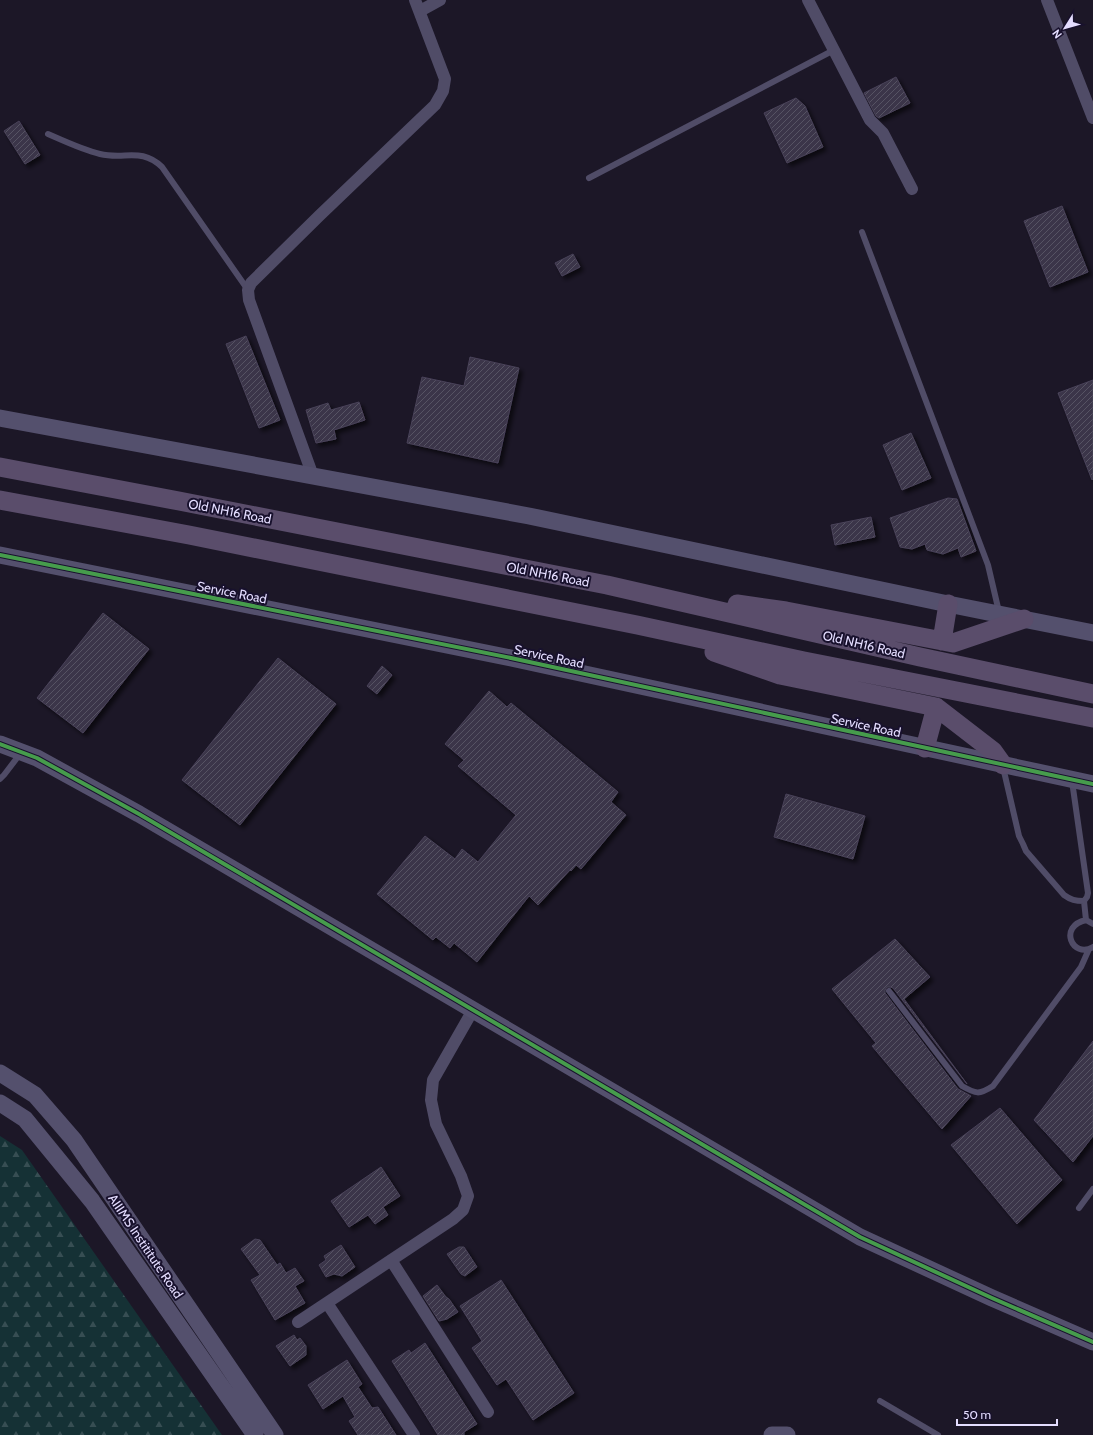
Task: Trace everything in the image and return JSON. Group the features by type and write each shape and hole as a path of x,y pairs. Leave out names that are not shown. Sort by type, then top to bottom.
{"main road":[{"name":"Old NH16 Road","path":"0,468 179,501 607,585 920,657 1093,694"},
{"name":"Old NH16 Road","path":"0,500 189,535 637,625 804,661 1093,718"},
{"path":"607,585 786,611 953,643 1024,619"},
{"path":"942,641 948,604"},
{"path":"637,625 780,675 936,707 993,751 1003,765"},
{"path":"925,748 936,707"}],"street":[{"path":"313,476 249,300 248,290 251,283 435,105 443,92 445,79 417,5 440,0"},
{"path":"808,0 870,120 883,133 912,189"},
{"path":"1047,0 1093,118"},
{"path":"0,418 529,516 1093,633"},
{"name":"Service Road","path":"0,555 511,658 1093,784"},
{"path":"0,744 37,758 139,814 860,1238 1093,1342"},
{"path":"298,1322 458,1215 463,1210 468,1196 461,1176 436,1124 431,1100 432,1080 473,1010"},
{"name":"AIIIMS Instititute Road","path":"0,1073 34,1095 74,1140 275,1435"},
{"name":"AIIIMS Instititute Road","path":"0,1103 25,1119 92,1201 255,1435"},
{"path":"391,1260 488,1412"},
{"path":"327,1303 414,1435"},
{"path":"772,1435 787,1435"}],"lane":[{"path":"589,178 834,50"},
{"path":"48,134 100,154 112,156 145,156 154,160 162,167 248,290"},
{"path":"862,232 988,565 999,613"},
{"path":"0,779 22,752"},
{"path":"1003,765 1019,836 1026,851 1064,895 1071,900 1084,901"},
{"path":"1072,780 1088,892 1084,901 1086,920"},
{"path":"1086,920 1093,924"},
{"path":"1086,920 1074,926 1070,937 1078,948 1084,950 1091,948"},
{"path":"889,991 962,1086 974,1093 983,1093 993,1086 1081,967 1091,948"},
{"path":"1079,1208 1093,1190"},
{"path":"880,1401 938,1435"}],"green space":[{"path":"0,1136 22,1150 222,1435 0,1435"}],"building":[{"path":"896,77 910,103 879,118 876,116 864,93"},
{"path":"796,98 805,106 823,147 787,163 764,113"},
{"path":"19,121 40,155 25,164 4,131"},
{"path":"1062,206 1088,272 1050,287 1024,221"},
{"path":"573,254 580,267 562,276 555,263"},
{"path":"246,336 280,420 259,428 226,344"},
{"path":"470,357 519,368 498,463 407,443 422,377 464,386"},
{"path":"1093,380 1093,479 1092,480 1058,393"},
{"path":"359,402 365,420 334,430 336,439 316,443 306,410 328,403 331,410"},
{"path":"911,433 931,478 902,490 883,445"},
{"path":"948,498 957,499 976,551 961,557 958,548 943,554 927,550 925,544 912,549 900,547 890,518"},
{"path":"871,517 875,537 835,545 831,525"},
{"path":"103,613 149,649 83,733 37,698"},
{"path":"278,658 336,704 240,825 182,780"},
{"path":"382,666 392,675 377,694 367,686"},
{"path":"489,691 507,707 511,703 618,792 611,802 626,815 581,869 576,865 571,871 570,870 538,905 529,896 477,962 454,943 450,948 436,937 433,940 377,894 425,836 455,859 462,849 478,862 516,815 458,766 464,760 445,744"},
{"path":"786,794 865,816 853,859 774,837"},
{"path":"895,939 930,977 904,999 967,1084 893,988 887,987 885,993 958,1089 971,1096 942,1129 872,1046 876,1043 832,989"},
{"path":"1093,1041 1093,1136 1073,1162 1034,1120"},
{"path":"1000,1108 1062,1180 1017,1224 951,1145"},
{"path":"381,1167 400,1196 383,1207 388,1215 375,1224 368,1215 349,1227 331,1201"},
{"path":"255,1239 260,1240 277,1265 280,1263 286,1273 295,1268 304,1281 295,1286 305,1303 275,1320 251,1280 260,1275 241,1249"},
{"path":"341,1245 355,1267 342,1276 334,1274 326,1277 319,1265 326,1260 324,1256"},
{"path":"459,1247 464,1247 477,1267 465,1276 461,1274 447,1254"},
{"path":"501,1280 574,1393 533,1420 506,1379 497,1385 472,1348 482,1341 460,1306"},
{"path":"437,1285 458,1312 447,1319 439,1321 423,1296"},
{"path":"294,1335 297,1340 300,1338 306,1346 306,1355 290,1366 276,1346"},
{"path":"425,1343 477,1424 464,1432 464,1435 438,1435 392,1361 409,1350 411,1353"},
{"path":"347,1360 362,1384 358,1387 372,1408 378,1407 396,1435 358,1435 349,1421 355,1417 343,1396 323,1409 308,1385"}],"cycle path":[{"path":"0,555 511,658 1093,784"},
{"path":"0,744 37,758 139,814 860,1237 992,1298 1093,1342"}]}
